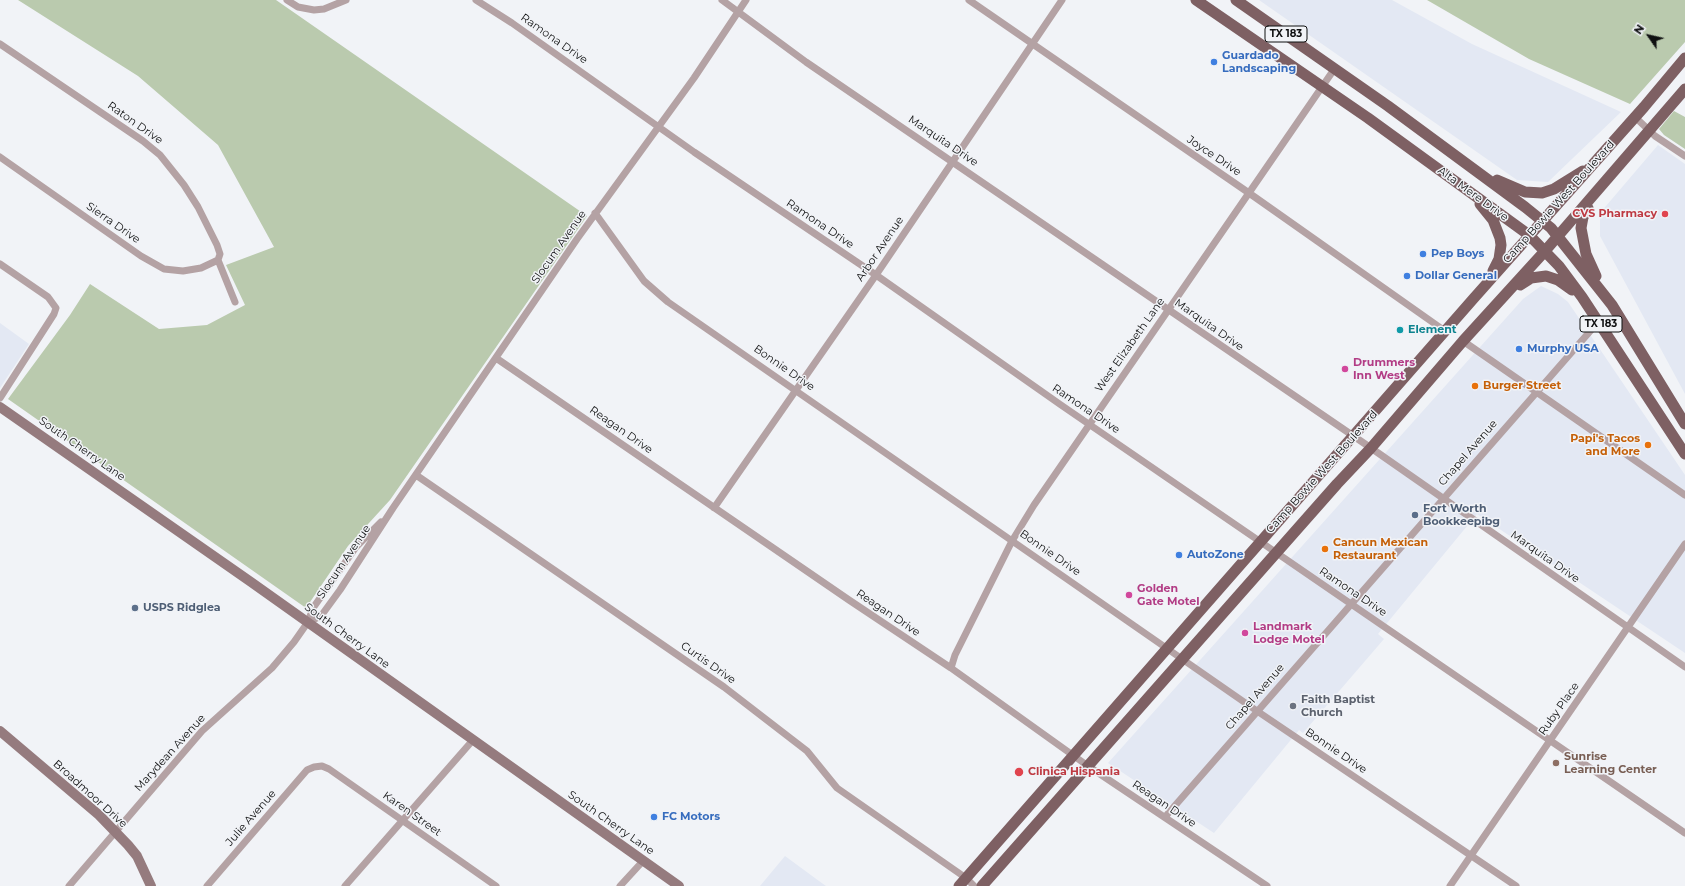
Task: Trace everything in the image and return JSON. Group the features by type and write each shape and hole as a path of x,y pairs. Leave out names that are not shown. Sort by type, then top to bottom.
{"main road":[{"name":"Alta Mere Drive","path":"1196,0 1322,86 1529,235 1545,251 1582,297 1685,454"},
{"name":"Alta Mere Drive","path":"1236,0 1335,68 1478,172 1543,221 1559,236 1605,295 1685,424"},
{"name":"Camp Bowie West Boulevard","path":"966,883 1167,647 1529,235 1635,117 1685,58"},
{"name":"Camp Bowie West Boulevard","path":"982,886 1183,660 1276,552 1371,448 1463,342 1559,236 1685,89"},
{"path":"1478,172 1525,192 1534,194 1554,189 1580,171 1588,169"},
{"path":"1466,189 1493,220 1498,230 1501,245 1499,259 1494,270 1474,298"},
{"path":"1597,191 1583,217 1581,228 1586,254 1605,295"},
{"path":"1472,332 1522,283 1531,278 1546,276 1558,280 1582,297"}],"street":[{"path":"287,0 298,7 305,9 324,9 346,0"},
{"name":"Ramona Drive","path":"476,0 512,23 659,127 876,275 1089,424 1685,834"},
{"name":"Marquita Drive","path":"722,0 806,62 1371,448 1685,667"},
{"name":"Slocum Avenue","path":"308,622 321,616 393,508 596,213 659,127 746,0"},
{"name":"Joyce Drive","path":"969,0 1249,193 1445,331"},
{"name":"Arbor Avenue","path":"714,508 876,275 1062,0"},
{"name":"Raton Drive","path":"0,44 160,155 184,185 198,207 219,257 235,302"},
{"name":"West Elizabeth Lane","path":"951,668 955,655 1012,541 1034,505 1335,68"},
{"path":"1635,117 1655,136 1685,156"},
{"name":"Sierra Drive","path":"0,157 141,256 164,269 183,271 201,268 219,257"},
{"name":"Bonnie Drive","path":"596,213 644,281 668,302 1167,647 1183,660 1257,711 1516,886"},
{"path":"0,264 48,297 56,308 54,314 0,398"},
{"name":"Chapel Avenue","path":"1165,817 1599,321"},
{"path":"1463,342 1685,495"},
{"name":"Reagan Drive","path":"496,358 714,508 951,668 1088,766 1267,886"},
{"name":"South Cherry Lane","path":"0,407 308,622 679,886"},
{"name":"Curtis Drive","path":"416,475 724,687 807,751 836,788 966,883"},
{"name":"Slocum Avenue","path":"308,622 314,608 356,547 393,508"},
{"name":"Ruby Place","path":"1450,886 1685,544"},
{"name":"Marydean Avenue","path":"69,886 202,731 272,668 294,642 308,622"},
{"name":"Broadmoor Drive","path":"0,732 116,832 137,856 151,886"},
{"path":"345,886 473,740"},
{"name":"Karen Street","path":"314,767 322,766 329,769 403,820 485,883 496,886"},
{"name":"Julie Avenue","path":"207,886 307,770 314,767"},
{"path":"620,886 643,860"}],"shaded area":[{"path":"1259,0 1392,0 1472,44 1621,112 1548,182 1517,180"},
{"path":"1658,145 1685,164 1685,394 1600,236 1600,213"},
{"path":"1541,286 1558,294 1568,302 1685,475 1685,653 1477,514 1378,634 1384,639 1303,733 1299,730 1214,833 1108,763 1523,299"},
{"path":"0,323 29,344 0,388"},
{"path":"785,856 819,881 826,886 760,886"}],"green space":[{"path":"18,0 276,0 587,216 390,500 348,546 306,608 8,399 70,315 90,284 159,329 207,325 245,305 226,265 274,247 218,145 138,76"},
{"path":"1427,0 1685,0 1685,42 1630,104 1529,59"},
{"path":"1674,111 1685,117 1685,149 1664,135 1659,129"}],"place":[{"name":"Guardado Landscaping","path":"1214,62"},
{"name":"CVS Pharmacy","path":"1665,214"},
{"name":"Pep Boys","path":"1423,254"},
{"name":"Dollar General","path":"1407,276"},
{"name":"Element","path":"1400,330"},
{"name":"Murphy USA","path":"1519,349"},
{"name":"Drummers Inn West","path":"1345,369"},
{"name":"Burger Street","path":"1475,386"},
{"name":"Papi's Tacos and More","path":"1648,445"},
{"name":"Fort Worth Bookkeepibg","path":"1415,515"},
{"name":"Cancun Mexican Restaurant","path":"1325,549"},
{"name":"AutoZone","path":"1179,555"},
{"name":"Golden Gate Motel","path":"1129,595"},
{"name":"USPS Ridglea","path":"135,608"},
{"name":"Landmark Lodge Motel","path":"1245,633"},
{"name":"Faith Baptist Church","path":"1293,706"},
{"name":"Sunrise Learning Center","path":"1556,763"},
{"name":"Clinica Hispania","path":"1019,772"},
{"name":"FC Motors","path":"654,817"}]}
